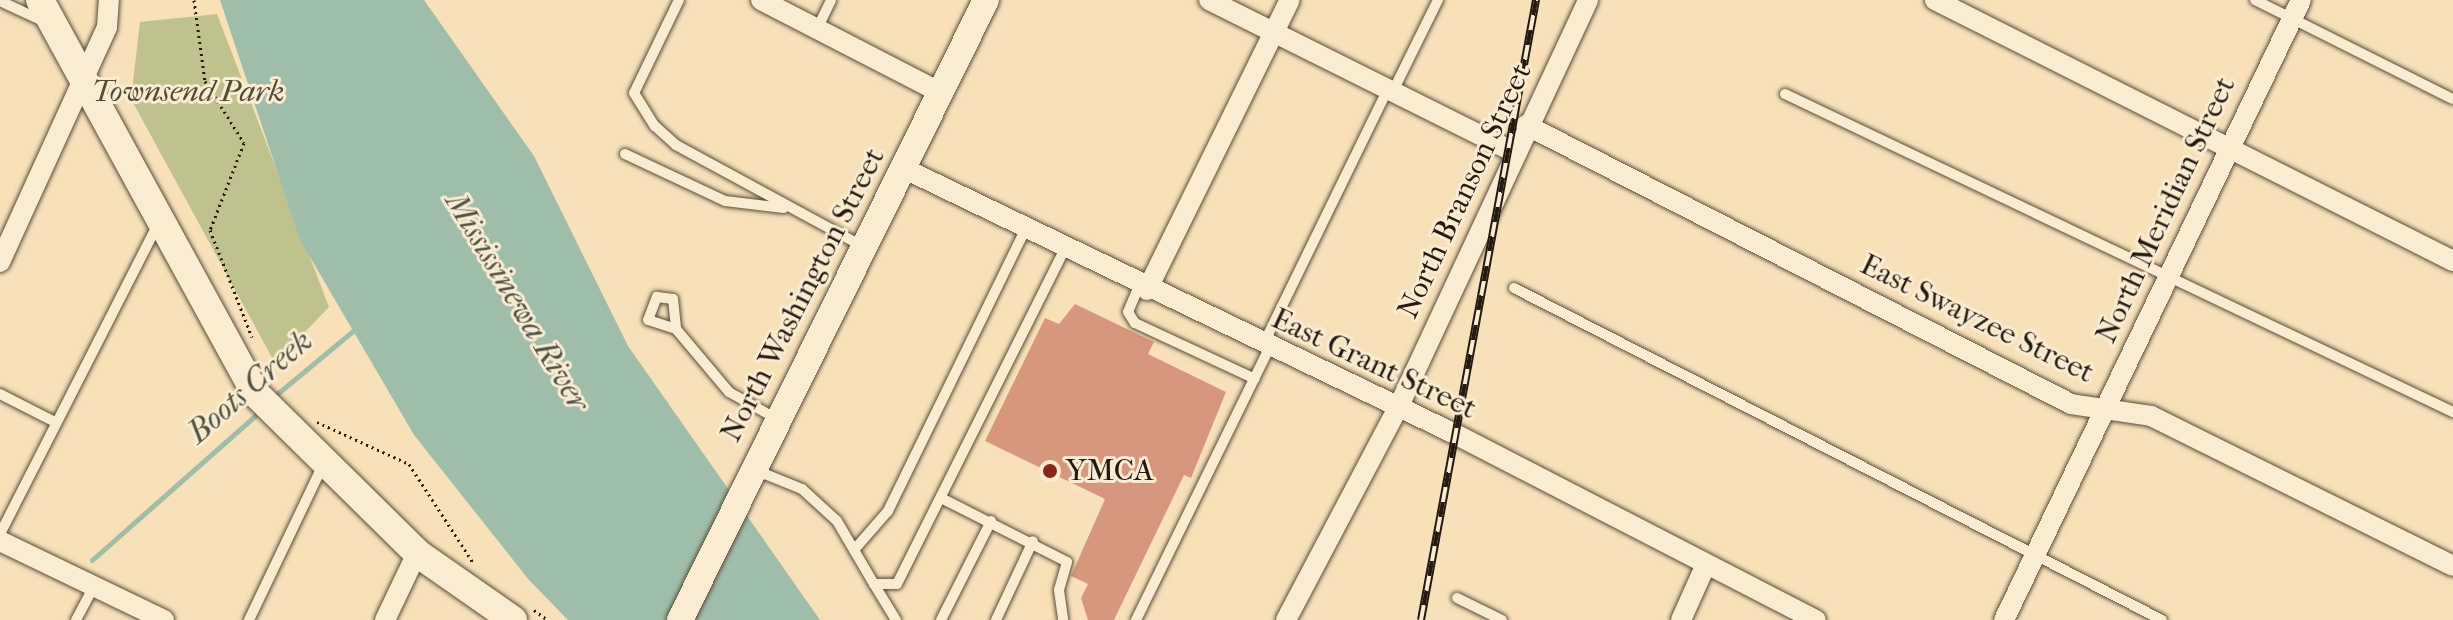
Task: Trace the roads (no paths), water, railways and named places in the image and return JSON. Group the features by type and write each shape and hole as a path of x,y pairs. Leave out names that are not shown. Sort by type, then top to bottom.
{"main road":[{"path":"45,12 158,224 255,393 323,465 417,553 519,612"}],"street":[{"path":"1,256 107,27 109,0"},
{"path":"761,0 939,92"},
{"name":"North Washington Street","path":"680,620 986,0"},
{"path":"1209,0 1514,152"},
{"path":"1143,288 1290,0"},
{"name":"North Branson Street","path":"1286,620 1398,408 1526,125 1588,0"},
{"path":"1935,0 2225,150 2453,261"},
{"name":"North Meridian Street","path":"2004,620 2225,150 2297,9"},
{"name":"East Swayzee Street","path":"1526,125 2071,404 2151,416 2453,566"},
{"name":"East Grant Street","path":"903,168 1024,232 1398,408 1816,620"},
{"path":"0,541 164,620"},
{"path":"385,620 417,553"},
{"path":"1681,620 1706,564"}],"lane":[{"path":"679,0 634,93 676,145 789,209 864,246"},
{"path":"817,29 831,0"},
{"path":"1136,620 1255,379 1266,346 1390,90 1438,0"},
{"path":"2255,0 2297,9 2453,99"},
{"path":"0,1 45,12"},
{"path":"1785,94 2166,278 2200,287 2453,412"},
{"path":"625,154 725,201 789,209"},
{"path":"0,534 158,224"},
{"path":"854,550 888,511 1024,232"},
{"path":"874,584 897,584 943,499 1065,249"},
{"path":"1143,288 1128,312 1135,323 1255,379"},
{"path":"1514,288 2162,620"},
{"path":"676,329 729,392 777,419"},
{"path":"0,394 55,422"},
{"path":"249,620 323,465"},
{"path":"748,477 802,489 837,521 896,620"},
{"path":"943,499 1033,541 1067,562 1061,607 1063,620"},
{"path":"941,620 991,521"},
{"path":"996,620 1033,541"},
{"path":"76,620 94,586"},
{"path":"1457,598 1502,620"},
{"path":"1055,620 1061,607"}],"water":[{"name":"Mississinewa River","path":"220,0 424,0 534,156 628,346 820,620 568,620 529,580 414,435 300,240"}],"waterway":[{"name":"Boots Creek","path":"271,399 359,326"},
{"name":"Boots Creek","path":"92,560 259,412"}],"railway":[{"path":"1421,620 1536,0"}],"place":[{"name":"YMCA","path":"1050,471"}],"park label":[{"name":"Townsend Park","path":"188,92"}]}
